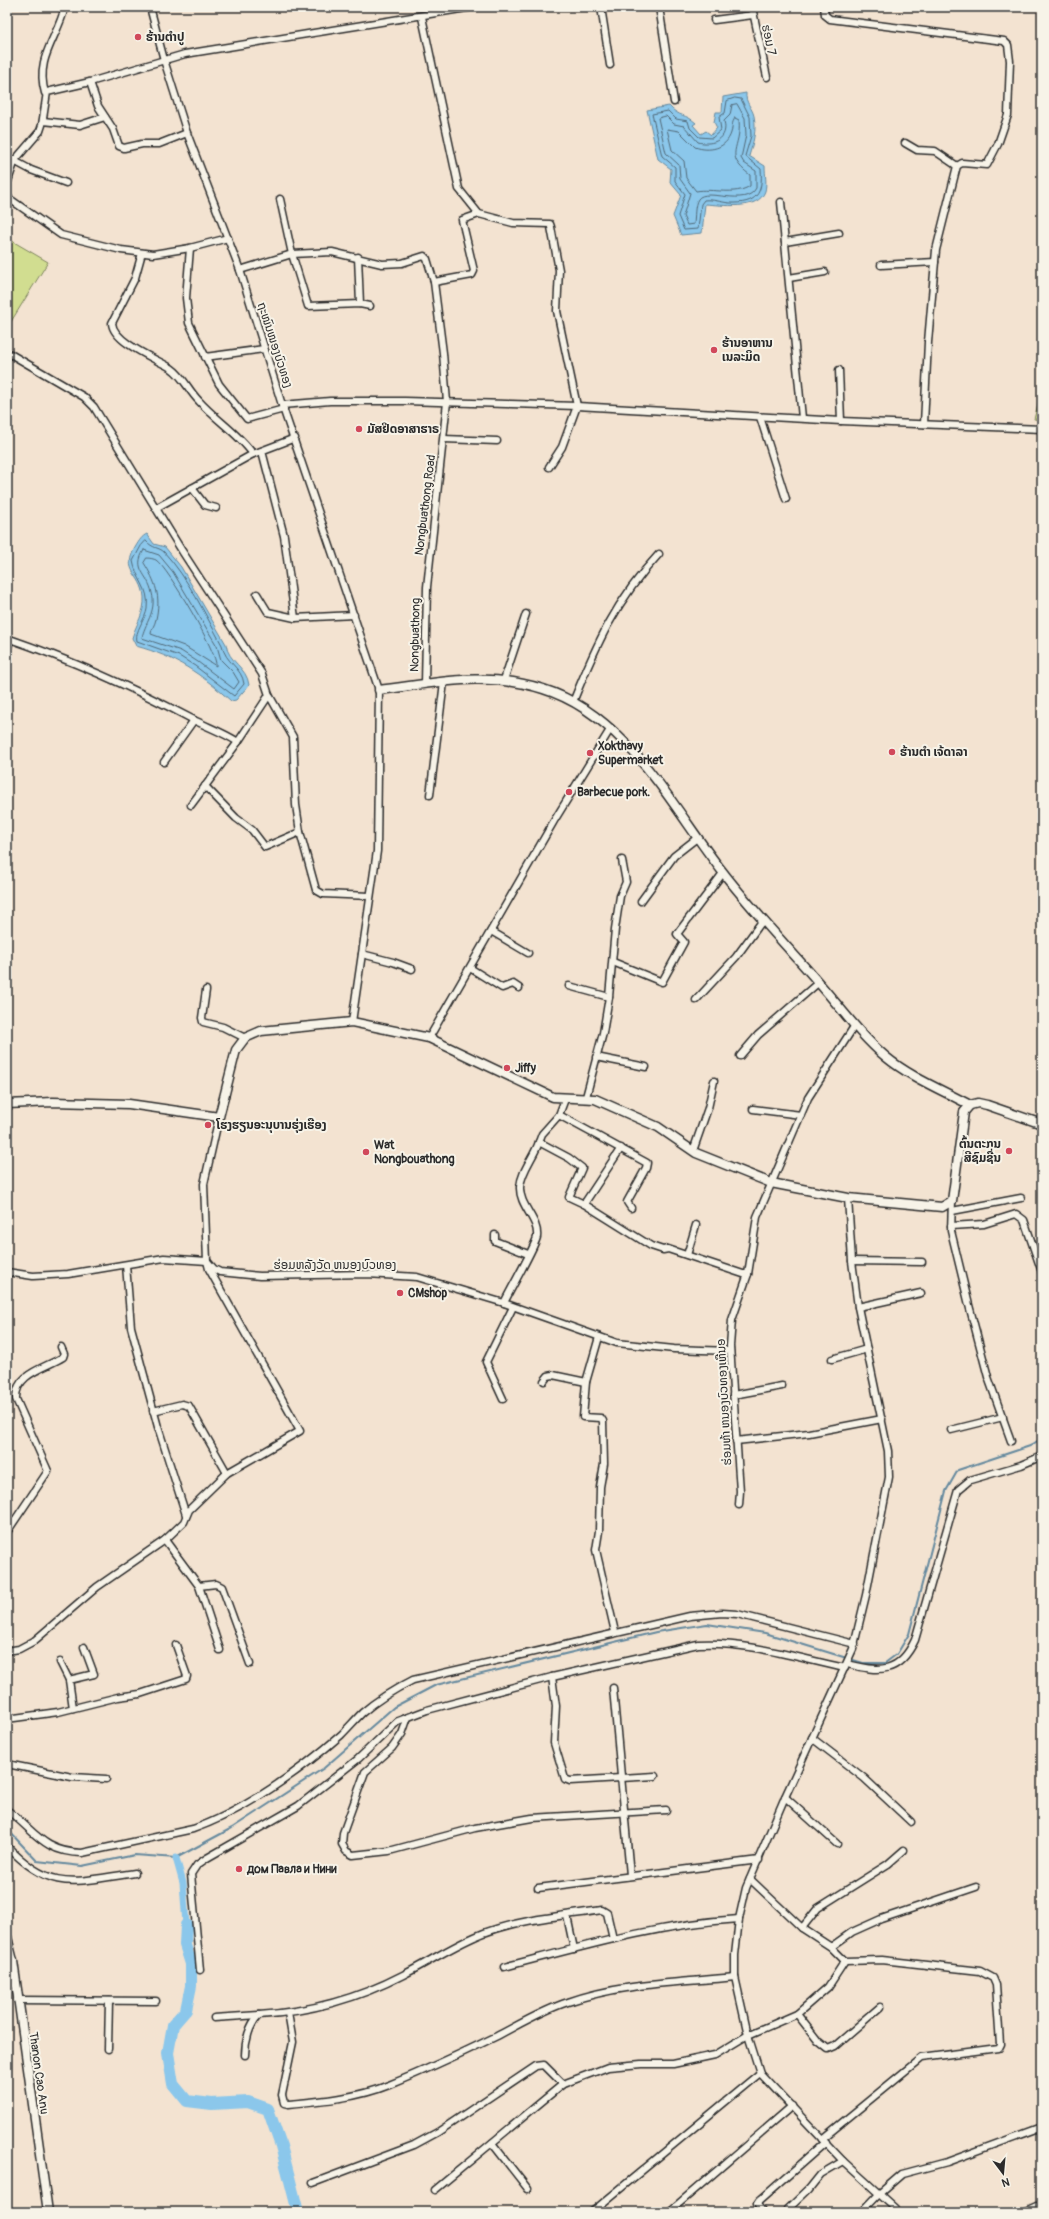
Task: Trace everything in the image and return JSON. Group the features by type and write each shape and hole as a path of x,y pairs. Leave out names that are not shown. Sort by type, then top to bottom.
{"street":[{"path":"7,184 15,160 40,131 43,121 45,93 42,82 43,60 65,7"},
{"name":"ຖະໜົນໜອງບົວທອງ","path":"150,7 164,60 187,134 240,270 283,407 295,438 379,690 377,850 352,1022"},
{"path":"45,93 90,82 185,54 472,7"},
{"path":"601,7 610,65"},
{"path":"659,7 674,102"},
{"name":"ຮ່ອມ 7","path":"752,7 767,77"},
{"path":"824,7 825,15 830,19 1004,41 1008,45 1010,103 1008,115 998,144 987,165 962,163 957,166 939,237 935,262 924,424"},
{"path":"714,20 753,15"},
{"path":"422,16 459,190 479,214"},
{"path":"90,82 98,106 113,129 116,141 124,148 142,144 159,144 187,134"},
{"path":"43,121 80,124 105,117"},
{"path":"905,143 917,150 935,150 957,166"},
{"path":"7,157 31,170 66,184"},
{"path":"7,197 61,235 88,243 142,253 190,248 228,238"},
{"path":"280,199 292,254 308,306 360,304 370,306"},
{"path":"781,202 802,418"},
{"path":"434,282 472,275 474,271 462,220 479,214 513,223 550,224 558,270 557,311 577,406 562,447 549,467"},
{"path":"785,242 839,233"},
{"path":"190,248 186,298 189,323 220,384 247,419 283,407 330,401 447,402 577,406 760,417 1042,430"},
{"path":"240,270 292,254 332,252 358,257 360,304"},
{"path":"142,253 135,278 112,323 112,328 115,333 137,350 172,369 183,378 198,401 244,441 253,454"},
{"name":"Nongbuathong Road","path":"358,257 382,264 396,264 426,256 434,282 443,353 447,402 427,587"},
{"path":"881,265 935,262"},
{"path":"789,278 825,272"},
{"path":"205,357 264,349"},
{"path":"7,352 84,397 94,407 182,551 262,674 269,695 293,737 296,805 300,832 312,882 316,890 323,894 370,896"},
{"path":"839,370 841,421"},
{"path":"760,417 786,499"},
{"path":"156,508 253,454 295,438"},
{"path":"444,439 497,441"},
{"path":"262,451 284,536 295,618"},
{"path":"192,488 205,505 216,508"},
{"path":"573,702 611,618 639,575 659,554"},
{"name":"Nongbuathong","path":"425,684 427,587"},
{"path":"257,594 268,612 295,618 354,615"},
{"path":"504,680 526,614"},
{"path":"7,650 9,639 100,673 150,696 194,720 222,732 238,742"},
{"path":"379,690 479,678 504,680 544,689 573,702 612,728 631,748 723,873 856,1025 886,1057 901,1067 970,1105"},
{"path":"430,795 444,682"},
{"path":"191,805 238,742 269,695"},
{"path":"164,762 194,720"},
{"path":"429,1038 554,821 612,728"},
{"path":"205,786 236,818 252,830 265,847 268,848 300,832"},
{"path":"641,901 674,856 697,838"},
{"path":"586,1097 603,1034 609,997 620,896 626,882 622,860"},
{"path":"613,962 662,982 684,942 677,934 723,873"},
{"path":"696,1000 736,957 763,920"},
{"path":"491,931 528,953"},
{"path":"362,954 393,962 412,969"},
{"path":"470,968 502,988 513,984 519,988"},
{"path":"740,1056 758,1035 819,982"},
{"path":"569,986 609,997"},
{"path":"206,990 202,1018 203,1022 223,1027 245,1038"},
{"path":"7,1652 19,1649 34,1641 97,1587 165,1540 184,1522 186,1515 207,1490 227,1473 299,1433 301,1428 213,1278 207,1261 204,1184 218,1117 236,1050 245,1038 261,1031 352,1022 429,1038 553,1097 565,1099 586,1097 632,1114 658,1127 694,1151 771,1183 848,1198 942,1207 952,1202"},
{"name":"ຮ່ອມຫ້າ ຫນອງບົວທອງເຫືນອ","path":"739,1505 740,1491 730,1351 732,1320 748,1274 757,1217 808,1098 856,1025"},
{"path":"596,1057 646,1067"},
{"path":"694,1151 708,1108 714,1081"},
{"path":"504,1303 536,1238 537,1233 534,1224 522,1202 520,1189 522,1177 542,1134 559,1115 565,1099"},
{"path":"7,1104 53,1102 129,1104 218,1117"},
{"path":"1011,1441 988,1377 969,1305 952,1226 952,1202 964,1112 970,1105 978,1103 987,1105 1042,1124"},
{"path":"753,1109 801,1115"},
{"path":"559,1115 647,1163 648,1165 627,1202 630,1208"},
{"path":"539,1142 569,1158 582,1168 569,1197 584,1204 651,1246 663,1250 668,1249 743,1274 748,1274"},
{"path":"584,1204 620,1148"},
{"path":"848,1198 852,1261 858,1307 882,1419 889,1458 889,1477 854,1647 785,1797 750,1879 739,1919 735,1955 735,1977 748,2035 760,2073 843,2162 880,2193 899,2212"},
{"path":"952,1211 1021,1198"},
{"path":"952,1226 984,1224 1016,1214 1020,1215 1024,1220 1042,1272"},
{"path":"687,1255 696,1225"},
{"path":"495,1234 495,1242 528,1254"},
{"path":"7,1272 33,1276 68,1274 164,1258 207,1261"},
{"name":"ຮ່ອມຫລັງວັດ ຫນອງບົວທອງ","path":"207,1261 214,1270 220,1272 260,1276 367,1274 417,1277 504,1303 617,1343 645,1347 730,1351"},
{"path":"852,1261 922,1262"},
{"path":"126,1265 131,1327 153,1411 186,1515"},
{"path":"858,1307 921,1294"},
{"path":"503,1399 486,1362 513,1307"},
{"path":"599,1337 586,1382 583,1417 601,1418 603,1421 604,1464 600,1487 599,1531 596,1550 614,1632"},
{"path":"7,1532 48,1471 48,1466 16,1398 17,1388 24,1378 63,1357 64,1354 61,1347"},
{"path":"832,1360 867,1349"},
{"path":"544,1381 548,1376 553,1375 586,1382"},
{"path":"732,1395 782,1386"},
{"path":"153,1411 182,1404 189,1406 227,1473"},
{"path":"951,1430 1003,1417"},
{"path":"736,1442 809,1433 882,1419"},
{"path":"200,1970 191,1874 193,1870 207,1858 298,1806 358,1759 398,1721 427,1710 552,1677 698,1644 720,1643 869,1670 894,1666 903,1660 915,1640 958,1490 970,1480 1021,1465 1042,1456"},
{"path":"165,1540 199,1586 220,1650"},
{"path":"199,1586 216,1584 222,1587 250,1664"},
{"path":"7,1810 45,1844 56,1850 68,1853 82,1853 193,1829 210,1823 236,1809 280,1781 341,1734 364,1712 386,1695 413,1680 614,1632 690,1616 722,1613 737,1614 854,1647"},
{"path":"7,1719 58,1712 148,1692 186,1680 187,1676 176,1645"},
{"path":"69,1680 94,1674 84,1647"},
{"path":"60,1662 69,1680 73,1708"},
{"path":"552,1677 556,1706 553,1739 565,1779 570,1781 655,1776"},
{"path":"612,1688 630,1875"},
{"path":"408,1717 402,1734 392,1748 365,1772 343,1833 342,1844 346,1851 353,1854 389,1851 475,1828 526,1818 666,1810"},
{"path":"812,1738 864,1778 911,1822"},
{"path":"7,1764 72,1777 106,1779"},
{"path":"785,1797 837,1844"},
{"path":"7,1846 31,1869 56,1880 79,1880 134,1873"},
{"path":"802,1928 818,1908 888,1864 904,1850"},
{"path":"538,1888 630,1875 759,1860"},
{"path":"750,1879 802,1928 831,1947 845,1962"},
{"path":"831,1947 852,1932 881,1919 976,1887"},
{"path":"214,2018 288,2013 368,1991 404,1975 455,1946 484,1933 513,1924 605,1911 613,1939"},
{"path":"567,1916 574,1949"},
{"path":"504,1967 613,1939 702,1921 739,1919"},
{"name":"Thanon Cao Anu","path":"7,1936 13,1961 11,1984 17,2000 48,2212"},
{"path":"762,2212 757,2204 759,2201 824,2141 921,2058 995,2050 1000,2044 996,1985 993,1978 986,1973 882,1960 845,1962"},
{"path":"435,2190 563,2084 608,2067 673,2064 715,2055 748,2035 797,2014 828,1987 845,1962"},
{"path":"288,2013 293,2042 282,2095 284,2103 288,2104 338,2099 388,2086 488,2040 550,2008 570,2001 632,1985 674,1984 735,1977"},
{"path":"17,2000 156,2001"},
{"path":"108,2049 109,2001"},
{"path":"797,2014 821,2044 828,2049 835,2046 880,2007"},
{"path":"245,2055 245,2044 254,2020 259,2015"},
{"path":"313,2183 414,2145 438,2132 536,2066 544,2065 563,2084"},
{"path":"592,2212 760,2073"},
{"path":"669,2212 792,2106"},
{"path":"862,2212 880,2193 902,2174 947,2162 1042,2128"},
{"path":"492,2143 528,2189"},
{"path":"785,2212 809,2189 821,2174 843,2162"},
{"path":"1024,2212 1042,2204"}],"green space":[{"path":"7,238 48,262 7,328"},
{"path":"1042,389 1042,420 1034,419"}],"water":[{"path":"746,93 755,121 754,136 749,156 765,166 765,191 755,202 748,204 729,206 705,204 702,233 681,235 673,216 681,195 670,182 671,169 658,159 647,110 669,106 676,112 696,123 693,125 701,134 706,131 711,135 717,128 714,122 716,112 722,112 723,97"},
{"path":"147,534 154,544 165,547 181,567 226,644 227,650 248,679 249,685 236,700 231,701 209,682 187,667 163,655 136,646 132,638 142,613 144,597 140,583 133,572 130,562 137,544 142,537"}],"waterway":[{"path":"7,1829 37,1861 82,1866 135,1855 176,1858 232,1828 324,1768 394,1707 436,1685 656,1632 707,1624 765,1633 863,1663 885,1663 897,1654 909,1634 946,1491 958,1470 1030,1446 1042,1438"},
{"path":"176,1858 183,1883 186,1925"},
{"path":"186,1925 185,1945 191,1964 191,1986 186,2010 173,2025 168,2053 173,2084 187,2101 212,2104 248,2102 268,2109 281,2146 298,2212"}],"place":[{"name":"ຮ້ານຕຳປູ","path":"138,37"},
{"name":"ຮ້ານອາຫານ ເນລະມິດ","path":"714,350"},
{"name":"ມັສຢິດອາສາຮາຣ","path":"359,429"},
{"name":"ຮ້ານຕຳ ເຈ້ດາລາ","path":"892,752"},
{"name":"Xokthavy Supermarket","path":"590,753"},
{"name":"Barbecue pork.","path":"569,792"},
{"name":"Jiffy","path":"507,1068"},
{"name":"ໂຮງຮຽນອະນຸບານຮຸ່ງເຮືອງ","path":"208,1125"},
{"name":"ຕົ້ນຕະກູນ ສີຊົມຊື່ນ","path":"1009,1151"},
{"name":"Wat Nongbouathong","path":"366,1152"},
{"name":"CMshop","path":"400,1293"},
{"name":"дом Павла и Нини","path":"239,1869"}]}
